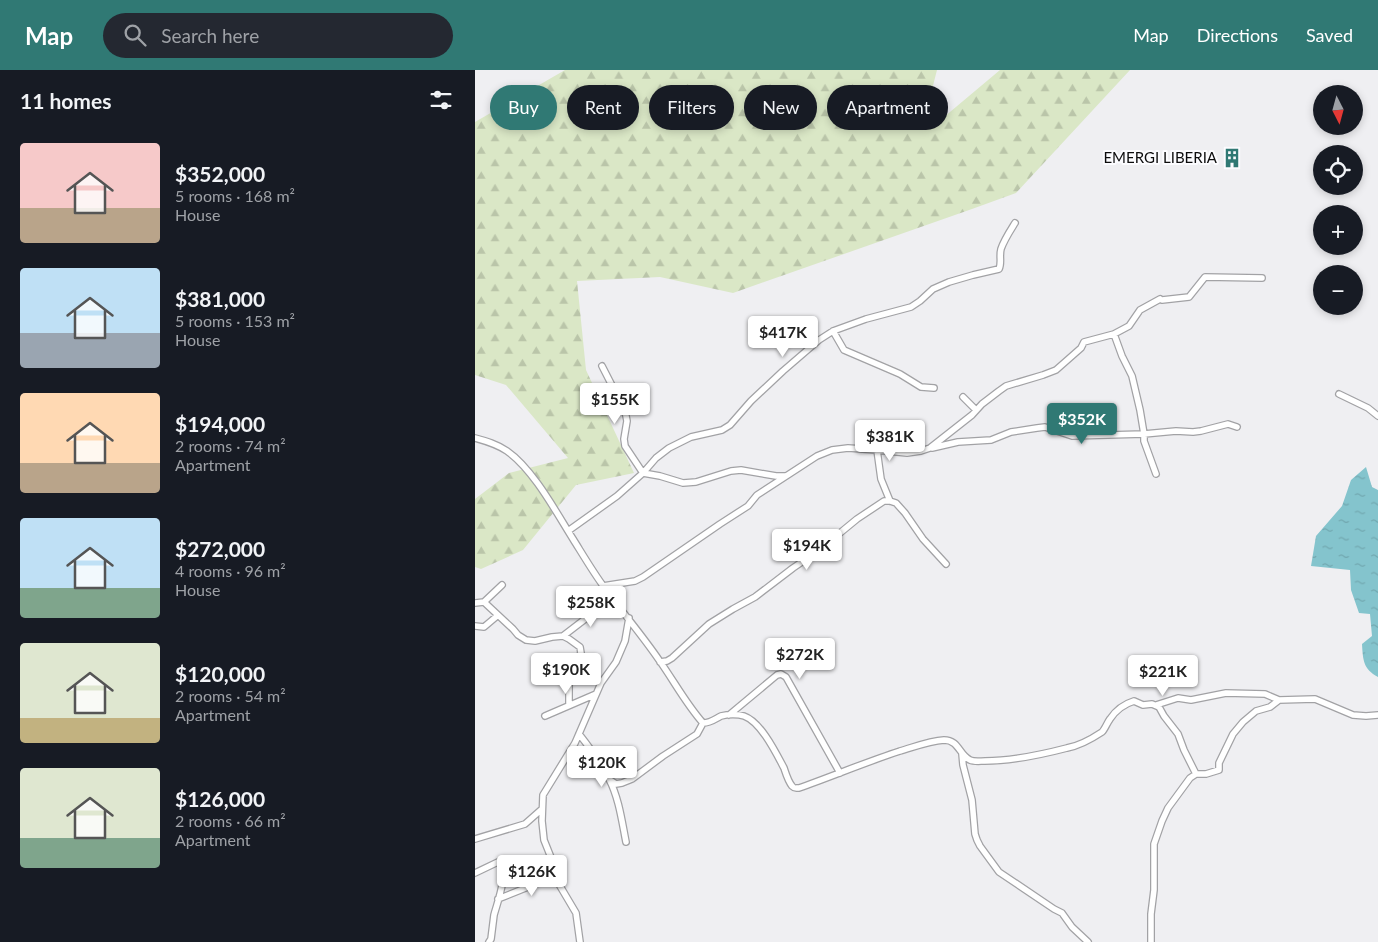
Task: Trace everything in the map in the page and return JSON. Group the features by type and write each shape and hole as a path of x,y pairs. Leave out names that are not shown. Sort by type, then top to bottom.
{"street":[{"path":"568,531 617,496 669,448 691,437 722,430 730,425 751,401 783,371 819,340 833,331 866,319 911,307 921,301 933,289 954,280 999,269 1001,266 1001,251 1005,239 1015,223"},
{"path":"930,448 982,404 1007,386 1055,370 1081,348 1084,342 1114,334 1129,326 1139,310 1161,300 1189,297 1205,278 1262,278"},
{"path":"833,331 844,350 900,374 921,387 935,388"},
{"path":"1114,334 1132,376 1139,403 1144,441 1156,474"},
{"path":"602,366 625,411 627,421 624,439 625,446 643,474"},
{"path":"1339,394 1368,408 1378,416"},
{"path":"963,397 976,410"},
{"path":"603,586 635,581 749,506 757,495 778,478 787,475 817,456 832,450 848,448 907,453 958,442 991,440 1011,432 1045,427 1072,436 1176,431 1193,432 1228,424 1237,427"},
{"path":"475,438 491,442 507,451 537,483 603,586 629,618 691,709 703,723"},
{"path":"877,450 881,479 891,501"},
{"path":"643,474 661,476 683,483 696,482 731,471 741,470 778,478"},
{"path":"660,662 672,658 709,624 755,597 884,501 896,503 923,539 946,564"},
{"path":"475,603 483,602 502,585"},
{"path":"483,602 518,635 526,640 535,641 563,636 580,648 581,653 569,673 569,705"},
{"path":"563,636 606,603"},
{"path":"475,626 484,627 497,616"},
{"path":"580,942 576,913 563,891 544,840 543,795 568,756 601,682 619,657 625,641 629,618"},
{"path":"729,715 777,674 781,674 786,677 840,772"},
{"path":"962,754 972,761 998,761 1069,748 1083,743 1103,731 1111,717 1127,704 1134,702 1143,705 1156,705 1178,698 1191,700 1226,693 1265,694 1279,700 1315,699 1353,715 1377,716"},
{"path":"545,716 596,694"},
{"path":"1151,942 1154,844 1168,808 1186,782 1196,774 1206,774 1219,770 1219,763 1233,734 1243,722 1256,711 1270,707 1279,700"},
{"path":"1156,705 1178,734 1196,774"},
{"path":"703,723 729,715 743,716 754,723 770,743 795,788 917,745 943,740 953,742 960,748 962,754 963,766 972,800 975,834 980,846 999,872 1053,910 1062,913 1072,927 1088,942"},
{"path":"610,780 616,784 632,779 697,734 703,723"},
{"path":"579,734 597,758 610,780 626,842"},
{"path":"475,839 525,824 542,809"},
{"path":"475,873 501,861 503,874 489,942"},
{"path":"498,899 557,875"}],"green space":[{"path":"565,70 937,70 933,85 827,85 827,130 948,130 948,114 1000,70 1130,70 1016,193 733,293 660,277 577,281 586,370 634,473 576,485 523,550 481,569 475,567 475,499 509,473 568,458 506,385 475,375 475,122 490,113 490,130 557,130 557,85 539,85"}],"water":[{"path":"1366,467 1372,487 1378,490 1378,677 1369,671 1364,659 1362,644 1372,636 1370,614 1359,613 1351,590 1350,570 1311,566 1316,536 1342,506 1351,480"}],"place":[{"name":"EMERGI LIBERIA","path":"1232,158"}]}
